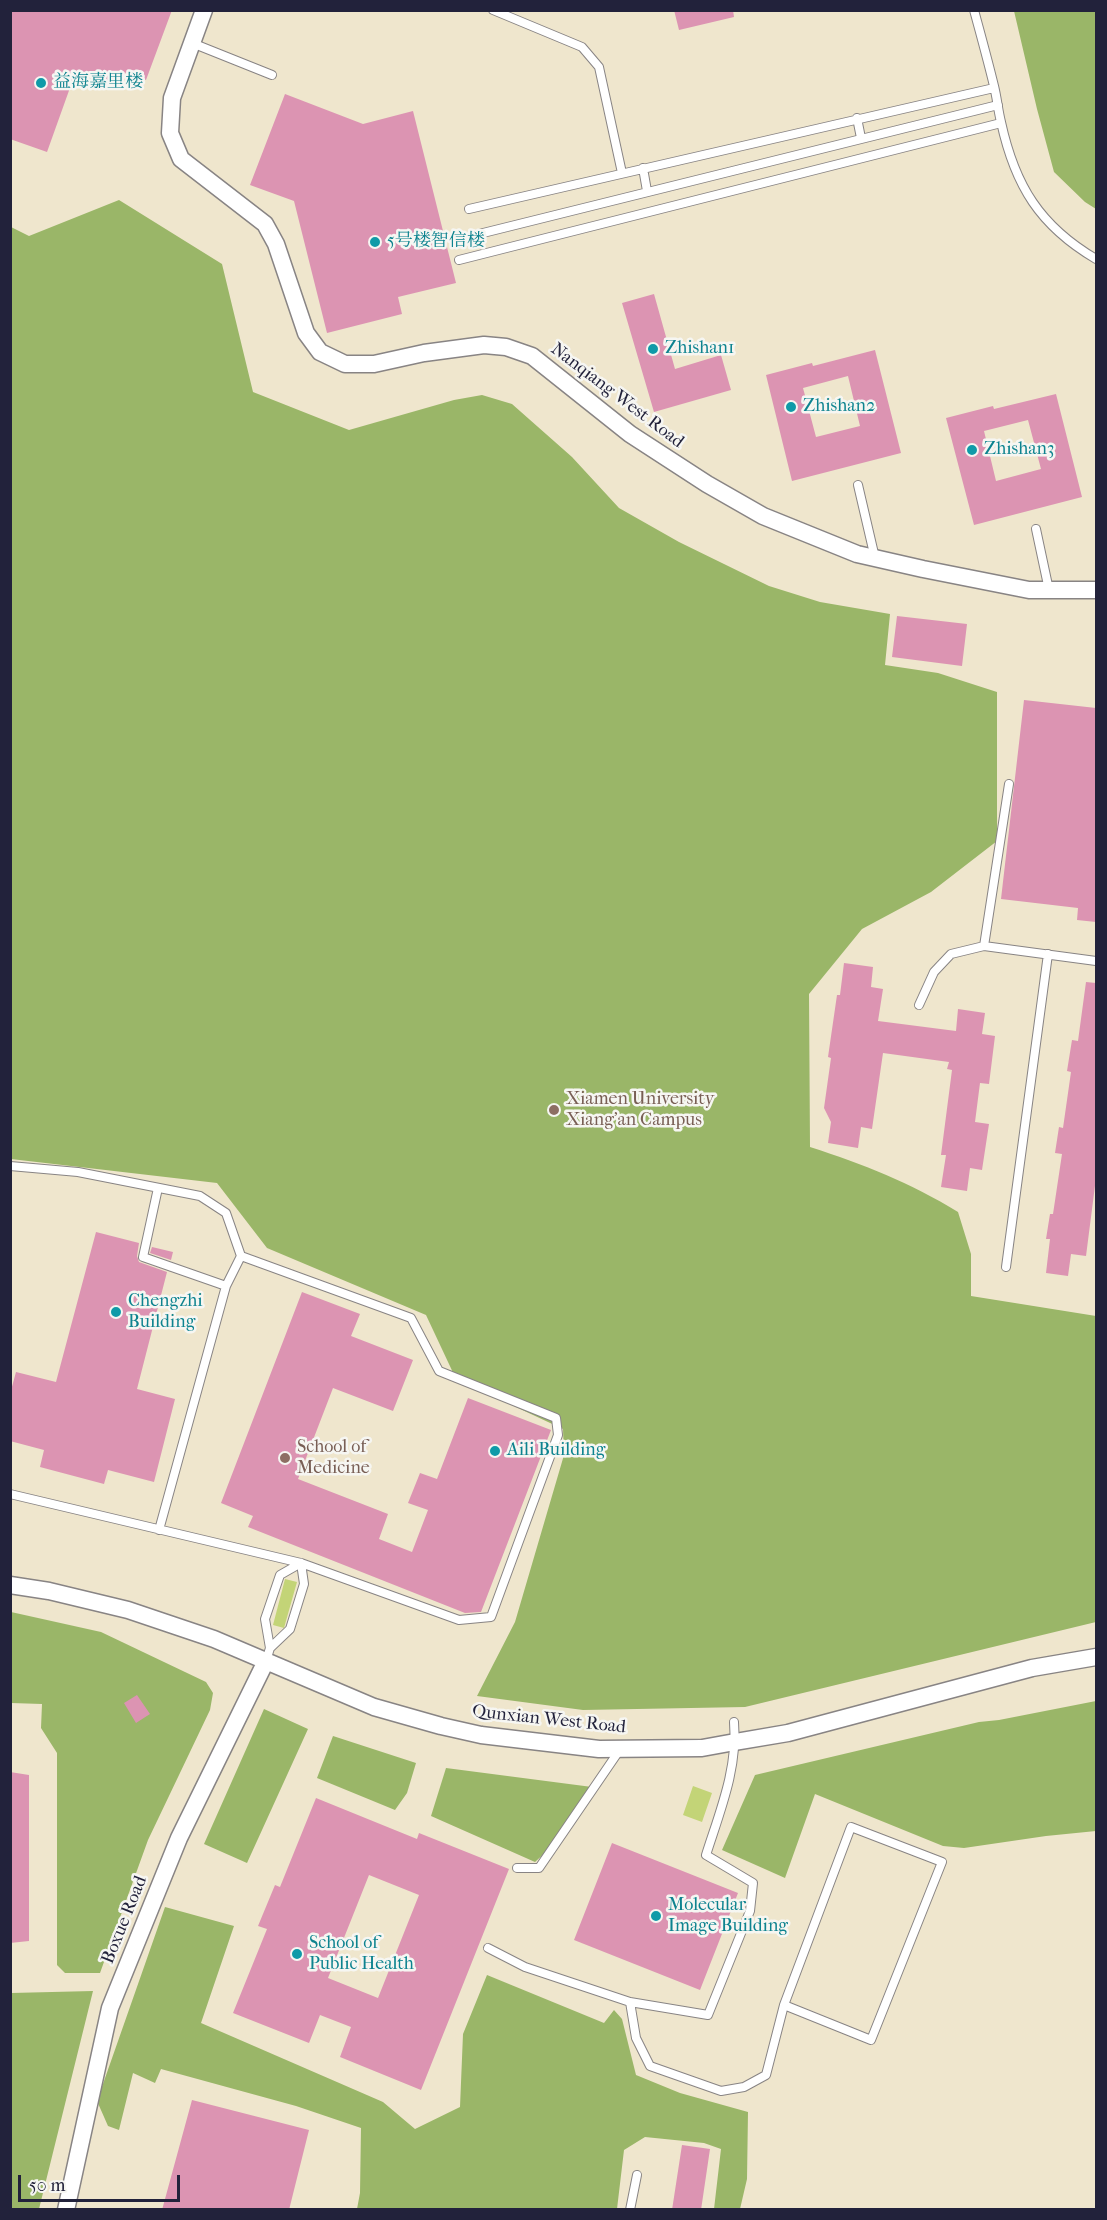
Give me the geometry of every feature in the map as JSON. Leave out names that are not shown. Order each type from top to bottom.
[{"type":"street","name":"Nanqiang West Road","points":[[204,10],[172,98],[170,134],[182,159],[266,224],[276,244],[306,333],[320,352],[345,364],[374,364],[424,353],[484,345],[506,347],[532,356],[630,434],[706,484],[763,516],[857,554],[1029,590],[1096,590]]},
{"type":"street","name":"Qunxian West Road","points":[[10,1585],[49,1591],[128,1610],[214,1639],[268,1654],[374,1707],[441,1726],[481,1735],[599,1749],[702,1748],[788,1733],[1032,1668],[1096,1658]]},
{"type":"street","name":"Boxue Road","points":[[66,2210],[110,2008],[180,1838],[268,1654]]},
{"type":"lane","points":[[493,10],[582,46],[599,67],[622,173]]},
{"type":"lane","points":[[974,10],[1001,123],[1012,160],[1027,196],[1046,222],[1077,248],[1096,259]]},
{"type":"lane","points":[[192,43],[272,75]]},
{"type":"lane","points":[[469,209],[994,88]]},
{"type":"lane","points":[[475,235],[998,105]]},
{"type":"lane","points":[[856,118],[861,138]]},
{"type":"lane","points":[[459,260],[1001,123]]},
{"type":"lane","points":[[643,168],[647,191]]},
{"type":"lane","points":[[858,485],[875,558]]},
{"type":"lane","points":[[1036,530],[1049,590]]},
{"type":"lane","points":[[984,946],[1009,784]]},
{"type":"lane","points":[[919,1005],[934,972],[951,954],[984,946],[1096,960]]},
{"type":"lane","points":[[1006,1267],[1048,954]]},
{"type":"lane","points":[[10,1166],[78,1172],[200,1196],[226,1214],[241,1256],[226,1286],[159,1530]]},
{"type":"lane","points":[[158,1188],[143,1257],[226,1286]]},
{"type":"lane","points":[[10,1494],[301,1563],[459,1620],[491,1617],[558,1435],[556,1418],[439,1371],[411,1318],[241,1256]]},
{"type":"lane","points":[[268,1654],[265,1619],[280,1575],[301,1563]]},
{"type":"lane","points":[[268,1654],[290,1629],[304,1584],[301,1563]]},
{"type":"lane","points":[[488,1948],[525,1967],[630,2002],[708,2014],[750,1911],[753,1883],[706,1855],[729,1785],[735,1742],[734,1722]]},
{"type":"lane","points":[[517,1868],[539,1868],[621,1749]]},
{"type":"lane","points":[[630,2002],[636,2038],[650,2066],[721,2091],[744,2086],[766,2075],[784,2005],[851,1827],[942,1862],[871,2040],[784,2005]]},
{"type":"lane","points":[[630,2210],[637,2175]]},
{"type":"green space","points":[[1014,11],[1096,11],[1096,209],[1085,202],[1054,172]]},
{"type":"green space","points":[[119,200],[222,264],[253,392],[349,430],[454,400],[482,395],[512,404],[572,457],[619,508],[679,542],[769,586],[820,602],[890,614],[885,665],[938,673],[997,692],[997,841],[931,892],[862,929],[809,994],[810,1147],[886,1175],[958,1212],[971,1254],[971,1296],[1096,1316],[1096,1622],[745,1707],[583,1710],[477,1696],[515,1622],[564,1455],[563,1429],[456,1379],[426,1315],[267,1248],[217,1183],[11,1159],[11,227],[29,236]]},
{"type":"green space","points":[[285,1579],[297,1582],[284,1628],[273,1625]]},
{"type":"green space","points":[[11,1612],[101,1632],[206,1682],[213,1693],[210,1710],[148,1840],[100,1973],[65,1973],[57,1965],[57,1753],[41,1728],[42,1704],[11,1703]]},
{"type":"green space","points":[[1096,1701],[1096,1831],[964,1848],[943,1846],[815,1794],[785,1878],[722,1850],[755,1775],[979,1722]]},
{"type":"green space","points":[[264,1709],[308,1729],[247,1863],[204,1844]]},
{"type":"green space","points":[[333,1736],[416,1763],[407,1793],[395,1810],[317,1778]]},
{"type":"green space","points":[[446,1768],[592,1787],[559,1840],[535,1862],[431,1816]]},
{"type":"green space","points":[[693,1786],[712,1793],[702,1822],[683,1815]]},
{"type":"green space","points":[[165,1907],[234,1926],[201,2023],[383,2102],[415,2129],[460,2107],[463,2034],[487,1975],[604,2023],[614,2010],[622,2019],[636,2075],[680,2093],[748,2112],[747,2179],[740,2209],[714,2209],[721,2149],[704,2143],[645,2137],[624,2150],[617,2209],[357,2209],[360,2193],[361,2128],[296,2106],[161,2069],[155,2083],[133,2073],[119,2130],[108,2126],[97,2101]]},
{"type":"green space","points":[[93,1991],[39,2209],[11,2209],[11,1993]]},
{"type":"building","name":"益海嘉里楼","points":[[10,10],[172,10],[146,80],[126,72],[120,87],[76,71],[47,152],[10,139]]},
{"type":"building","points":[[674,10],[733,10],[734,17],[679,30]]},
{"type":"building","name":"5号楼智信楼","points":[[285,94],[363,124],[413,111],[456,283],[398,297],[402,314],[327,333],[294,201],[250,185]]},
{"type":"building","name":"Zhishan1","points":[[654,294],[675,369],[721,355],[731,390],[654,412],[622,303]]},
{"type":"building","name":"Zhishan2","points":[[875,350],[901,453],[792,481],[766,375],[812,363],[813,366]],"holes":[[[848,376],[860,426],[816,437],[803,388]]]},
{"type":"building","name":"Zhishan3","points":[[1056,394],[1082,497],[974,525],[946,418],[993,406],[994,409]],"holes":[[[1028,420],[1041,469],[996,481],[984,431]]]},
{"type":"building","points":[[897,616],[967,624],[962,666],[892,657]]},
{"type":"building","points":[[1024,700],[1096,708],[1096,922],[1077,920],[1078,908],[1001,899]]},
{"type":"building","points":[[844,963],[873,967],[871,987],[883,989],[878,1021],[956,1031],[958,1009],[985,1013],[982,1034],[995,1036],[989,1084],[980,1083],[975,1122],[989,1124],[982,1170],[970,1168],[967,1191],[941,1187],[946,1155],[941,1155],[952,1070],[947,1069],[949,1062],[883,1053],[872,1129],[861,1127],[858,1148],[828,1143],[831,1122],[824,1108],[831,1058],[828,1057]]},
{"type":"building","points":[[1086,982],[1096,983],[1096,1178],[1086,1256],[1071,1254],[1068,1276],[1046,1273],[1050,1239],[1046,1239],[1050,1214],[1053,1214],[1062,1154],[1055,1153],[1059,1127],[1063,1128],[1071,1072],[1067,1071],[1072,1040],[1078,1041]]},
{"type":"building","name":"Chengzhi Building","points":[[96,1232],[139,1243],[137,1256],[139,1262],[167,1272],[137,1389],[175,1399],[154,1482],[108,1470],[104,1484],[40,1467],[44,1450],[10,1441],[10,1394],[16,1372],[56,1382]]},
{"type":"building","points":[[152,1247],[173,1252],[171,1260],[150,1253]]},
{"type":"building","name":"Aili Building","points":[[302,1292],[360,1314],[351,1336],[413,1360],[393,1411],[333,1388],[298,1479],[388,1514],[379,1539],[412,1552],[428,1510],[408,1503],[420,1473],[437,1479],[468,1398],[551,1430],[481,1612],[465,1613],[248,1527],[253,1516],[221,1503]]},
{"type":"building","points":[[137,1695],[150,1714],[136,1723],[124,1703]]},
{"type":"building","points":[[10,1772],[29,1775],[29,1941],[10,1943]]},
{"type":"building","name":"School of Public Health","points":[[316,1798],[417,1839],[419,1833],[509,1869],[421,2090],[340,2057],[351,2027],[320,2015],[309,2043],[233,2013],[267,1929],[258,1926],[275,1885],[280,1887]],"holes":[[[369,1875],[419,1895],[378,1998],[328,1978]]]},
{"type":"building","name":"Molecular Image Building","points":[[612,1843],[738,1893],[700,1990],[574,1940]]},
{"type":"building","points":[[192,2100],[309,2130],[289,2210],[162,2210]]},
{"type":"building","points":[[682,2145],[710,2149],[701,2210],[672,2210]]},
{"type":"place","name":"益海嘉里楼","points":[[41,83]]},
{"type":"place","name":"5号楼智信楼","points":[[375,242]]},
{"type":"place","name":"Zhishan1","points":[[653,349]]},
{"type":"place","name":"Zhishan2","points":[[791,407]]},
{"type":"place","name":"Zhishan3","points":[[972,450]]},
{"type":"place","name":"Xiamen University Xiang'an Campus","points":[[554,1110]]},
{"type":"place","name":"Chengzhi Building","points":[[116,1312]]},
{"type":"place","name":"Aili Building","points":[[495,1451]]},
{"type":"place","name":"School of Medicine","points":[[285,1458]]},
{"type":"place","name":"Molecular Image Building","points":[[656,1916]]},
{"type":"place","name":"School of Public Health","points":[[297,1954]]}]
